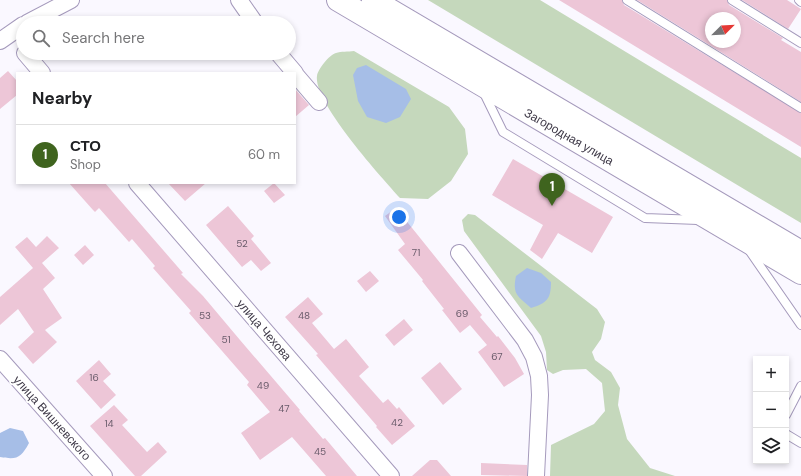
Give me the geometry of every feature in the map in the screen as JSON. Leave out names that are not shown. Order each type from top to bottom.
[{"type":"highway","name":"Загородная улица","points":[[338,0],[478,79],[740,238],[801,273]]},
{"type":"highway","name":"Загородная улица","points":[[373,0],[801,252]]},
{"type":"street","points":[[40,16],[71,0]]},
{"type":"street","points":[[239,0],[250,16]]},
{"type":"street","points":[[16,29],[4,37],[16,46]]},
{"type":"street","points":[[31,60],[41,72]]},
{"type":"street","points":[[284,60],[294,72]]},
{"type":"street","points":[[296,74],[319,102]]},
{"type":"street","name":"улица Чехова","points":[[138,184],[391,476]]},
{"type":"street","points":[[459,253],[525,340],[534,357],[539,376],[540,395],[536,476]]},
{"type":"street","name":"улица Вишневского","points":[[0,359],[104,476]]},
{"type":"lane","points":[[627,0],[801,108]]},
{"type":"lane","points":[[732,0],[801,43]]},
{"type":"lane","points":[[478,79],[503,132],[645,218],[711,220]]},
{"type":"lane","points":[[740,238],[801,325]]},
{"type":"lane","points":[[789,409],[801,386]]},
{"type":"lane","points":[[789,436],[801,443]]},
{"type":"green space","points":[[428,0],[540,0],[801,158],[801,223]]},
{"type":"green space","points":[[354,51],[449,107],[465,129],[468,154],[451,181],[428,199],[400,198],[350,139],[326,103],[319,88],[317,76],[319,70],[327,59],[333,54]]},
{"type":"green space","points":[[468,214],[475,215],[597,309],[605,322],[601,339],[592,352],[595,360],[611,372],[620,388],[618,405],[627,439],[650,468],[675,476],[550,476],[551,445],[594,424],[605,411],[602,383],[586,369],[563,370],[553,374],[547,370],[546,352],[541,336],[464,231],[462,220]]},
{"type":"water","points":[[366,65],[406,89],[411,99],[400,117],[386,123],[367,117],[358,101],[353,75],[357,68]]},
{"type":"water","points":[[527,268],[541,273],[551,282],[550,293],[547,300],[531,308],[519,298],[515,287],[516,276]]},
{"type":"water","points":[[10,428],[23,431],[29,443],[18,457],[0,457],[0,433]]},
{"type":"building","points":[[559,0],[622,0],[624,5],[801,113],[801,147]]},
{"type":"building","points":[[637,0],[727,0],[729,5],[740,12],[705,12],[705,42]]},
{"type":"building","points":[[742,0],[787,0],[801,9],[788,29]]},
{"type":"building","points":[[741,12],[783,38],[781,40],[801,52],[801,102],[714,48],[741,48]]},
{"type":"building","points":[[8,71],[16,80],[16,96],[0,109],[0,78]]},
{"type":"building","points":[[296,90],[309,105],[296,116]]},
{"type":"building","points":[[513,159],[613,217],[592,253],[558,233],[542,259],[530,250],[543,225],[492,195]]},
{"type":"building","points":[[70,184],[106,184],[183,273],[181,274],[203,296],[300,410],[299,411],[323,439],[325,438],[357,476],[326,476],[292,437],[260,460],[241,433],[270,412],[247,385],[249,382],[189,313],[191,311],[153,268],[155,266],[132,239],[129,242],[99,208],[95,212]]},
{"type":"building","points":[[169,184],[205,184],[185,201]]},
{"type":"building","points":[[275,184],[285,195],[274,203],[264,191]]},
{"type":"building","points":[[228,206],[254,236],[251,239],[271,263],[261,271],[251,260],[242,267],[206,225]]},
{"type":"building","points":[[396,208],[482,315],[480,317],[497,337],[498,336],[515,358],[524,374],[504,387],[478,352],[487,345],[470,325],[460,333],[442,310],[444,309],[422,281],[423,280],[398,250],[405,244],[385,216]]},
{"type":"building","points":[[47,236],[59,248],[42,263],[55,278],[43,289],[62,318],[45,330],[57,342],[33,364],[18,347],[34,332],[18,309],[0,325],[0,297],[33,268],[15,247],[27,237],[36,247]]},
{"type":"building","points":[[85,245],[94,255],[83,265],[74,255]]},
{"type":"building","points":[[370,271],[379,281],[366,292],[357,281]]},
{"type":"building","points":[[308,297],[323,314],[312,323],[334,349],[346,339],[369,367],[359,376],[383,403],[388,399],[397,409],[399,407],[415,426],[392,445],[316,355],[318,354],[285,317]]},
{"type":"building","points":[[404,319],[413,330],[394,346],[385,335]]},
{"type":"building","points":[[99,360],[111,374],[103,381],[116,395],[101,409],[76,381]]},
{"type":"building","points":[[440,362],[462,389],[443,405],[421,378]]},
{"type":"building","points":[[114,405],[128,420],[122,425],[147,452],[158,442],[167,452],[141,476],[135,476],[90,426]]},
{"type":"building","points":[[430,460],[437,460],[451,476],[412,476]]},
{"type":"building","points":[[481,463],[527,465],[527,476],[481,475]]},
{"type":"place","name":"СТО","points":[[552,206]]}]
